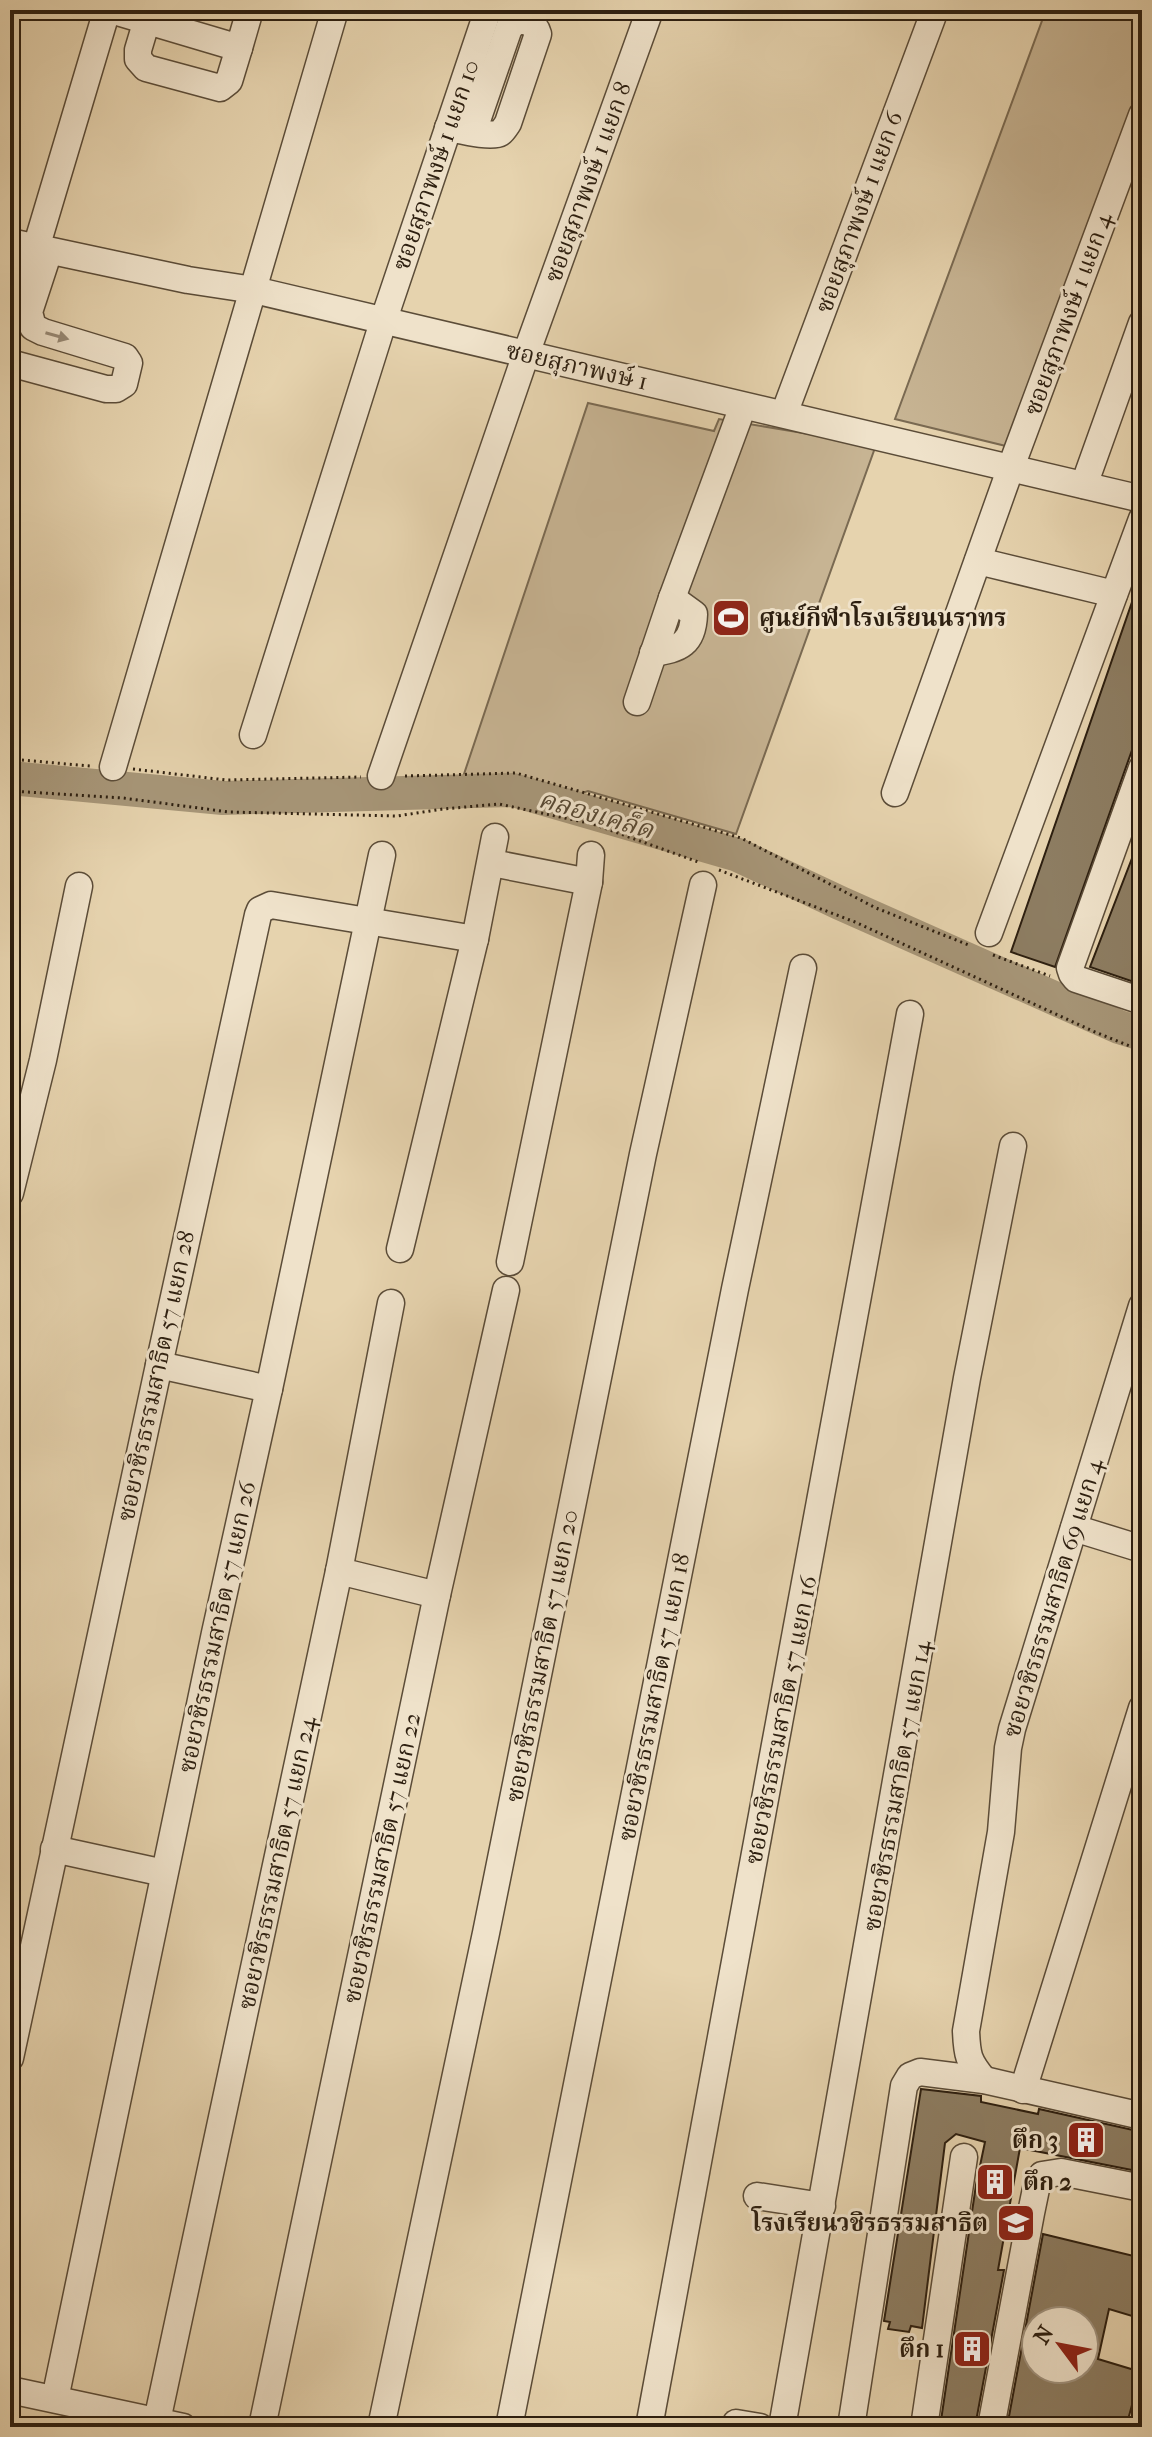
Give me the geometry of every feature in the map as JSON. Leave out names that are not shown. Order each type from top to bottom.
[{"type":"street","points":[[10,304],[109,10],[193,21],[239,48]]},
{"type":"street","points":[[149,15],[138,50],[138,59],[146,68],[220,88],[229,81],[250,10]]},
{"type":"street","points":[[113,767],[335,10]]},
{"type":"street","name":"ซอยสุภาพงษ์ 1 แยก 10","points":[[253,735],[384,319],[460,130],[488,10]]},
{"type":"street","name":"ซอยสุภาพงษ์ 1 แยก 8","points":[[381,776],[526,354],[650,10]]},
{"type":"street","name":"ซอยสุภาพงษ์ 1 แยก 6","points":[[784,414],[935,10]]},
{"type":"street","name":"ซอยสุภาพงษ์ 1 แยก 4","points":[[895,793],[1011,467],[1142,115]]},
{"type":"street","points":[[10,363],[116,389],[124,384],[129,363],[125,357],[33,327],[29,312],[30,247]]},
{"type":"street","name":"ซอยสุภาพงษ์ 1","points":[[30,247],[188,280],[254,290],[384,319],[1142,499]]},
{"type":"street","points":[[1084,485],[1142,323]]},
{"type":"street","points":[[637,702],[743,406]]},
{"type":"street","points":[[989,933],[1142,519]]},
{"type":"street","points":[[978,561],[1114,594]]},
{"type":"street","points":[[1142,768],[1070,968],[1076,979],[1142,1001]]},
{"type":"street","points":[[400,1249],[494,850],[589,882]]},
{"type":"street","name":"ซอยวชิรธรรมสาธิต 57 แยก 26","points":[[55,2399],[382,855]]},
{"type":"street","points":[[510,1262],[589,882],[591,855]]},
{"type":"street","name":"ซอยวชิรธรรมสาธิต 57 แยก 20","points":[[381,2427],[486,1933],[643,1154],[703,885]]},
{"type":"street","points":[[10,1193],[43,1060],[79,886]]},
{"type":"street","name":"ซอยวชิรธรรมสาธิต 57 แยก 28","points":[[10,2058],[260,910],[271,905],[475,939]]},
{"type":"street","name":"ซอยวชิรธรรมสาธิต 57 แยก 18","points":[[509,2427],[732,1304],[803,968]]},
{"type":"street","name":"ซอยวชิรธรรมสาธิต 57 แยก 16","points":[[649,2427],[910,1014]]},
{"type":"street","name":"ซอยวชิรธรรมสาธิต 57 แยก 14","points":[[770,2426],[822,2206],[967,1378],[1013,1146]]},
{"type":"street","name":"ซอยวชิรธรรมสาธิต 57 แยก 22","points":[[262,2427],[437,1595],[506,1290]]},
{"type":"street","name":"ซอยวชิรธรรมสาธิต 57 แยก 24","points":[[157,2421],[339,1571],[391,1303]]},
{"type":"street","name":"ซอยวชิรธรรมสาธิต 69 แยก 4","points":[[984,2080],[971,2064],[966,2031],[1001,1832],[1008,1748],[1142,1308]]},
{"type":"street","points":[[159,1365],[269,1389]]},
{"type":"street","points":[[1074,1528],[1142,1549]]},
{"type":"street","points":[[339,1571],[437,1595]]},
{"type":"street","points":[[1023,2090],[1142,1708]]},
{"type":"street","points":[[54,1849],[164,1873]]},
{"type":"street","points":[[851,2427],[904,2086],[910,2076],[920,2072],[984,2080],[1142,2116]]},
{"type":"street","points":[[924,2427],[964,2157]]},
{"type":"street","points":[[991,2427],[1031,2213],[1042,2175],[1061,2172],[1142,2188]]},
{"type":"street","points":[[757,2196],[822,2206]]},
{"type":"street","points":[[10,2390],[183,2427]]},
{"type":"shaded area","points":[[1046,10],[1142,10],[1142,93],[1010,447],[895,419]]},
{"type":"shaded area","points":[[588,403],[714,431],[719,419],[876,445],[736,834],[588,791],[564,799],[512,784],[460,786]]},
{"type":"building","points":[[1140,579],[1142,722],[1055,967],[1011,952]]},
{"type":"building","points":[[1141,835],[1142,961],[1134,982],[1090,967]]},
{"type":"building","points":[[921,2089],[981,2096],[981,2102],[1038,2114],[1039,2109],[1142,2132],[1142,2172],[1020,2148],[998,2270],[1004,2270],[975,2427],[940,2427],[985,2142],[956,2134],[945,2143],[922,2328],[911,2326],[909,2332],[888,2329],[890,2322],[884,2321]]},
{"type":"building","points":[[1043,2234],[1142,2258],[1142,2319],[1109,2309],[1100,2350],[1100,2305],[1030,2305]]},
{"type":"building","points":[[1020,2357],[1020,2385],[1100,2385],[1100,2360],[1141,2372],[1126,2427],[1007,2427]]},
{"type":"waterway","name":"คลองเคล็ด","points":[[10,778],[223,798],[513,790],[738,855],[1119,1027],[1142,1034]]},
{"type":"place","name":"ศูนย์กีฬาโรงเรียนนราทร","points":[[731,618]]},
{"type":"place","name":"ตึก 3","points":[[1086,2140]]},
{"type":"place","name":"ตึก 2","points":[[995,2182]]},
{"type":"place","name":"โรงเรียนวชิรธรรมสาธิต","points":[[1016,2223]]},
{"type":"place","name":"ตึก 1","points":[[972,2349]]}]
